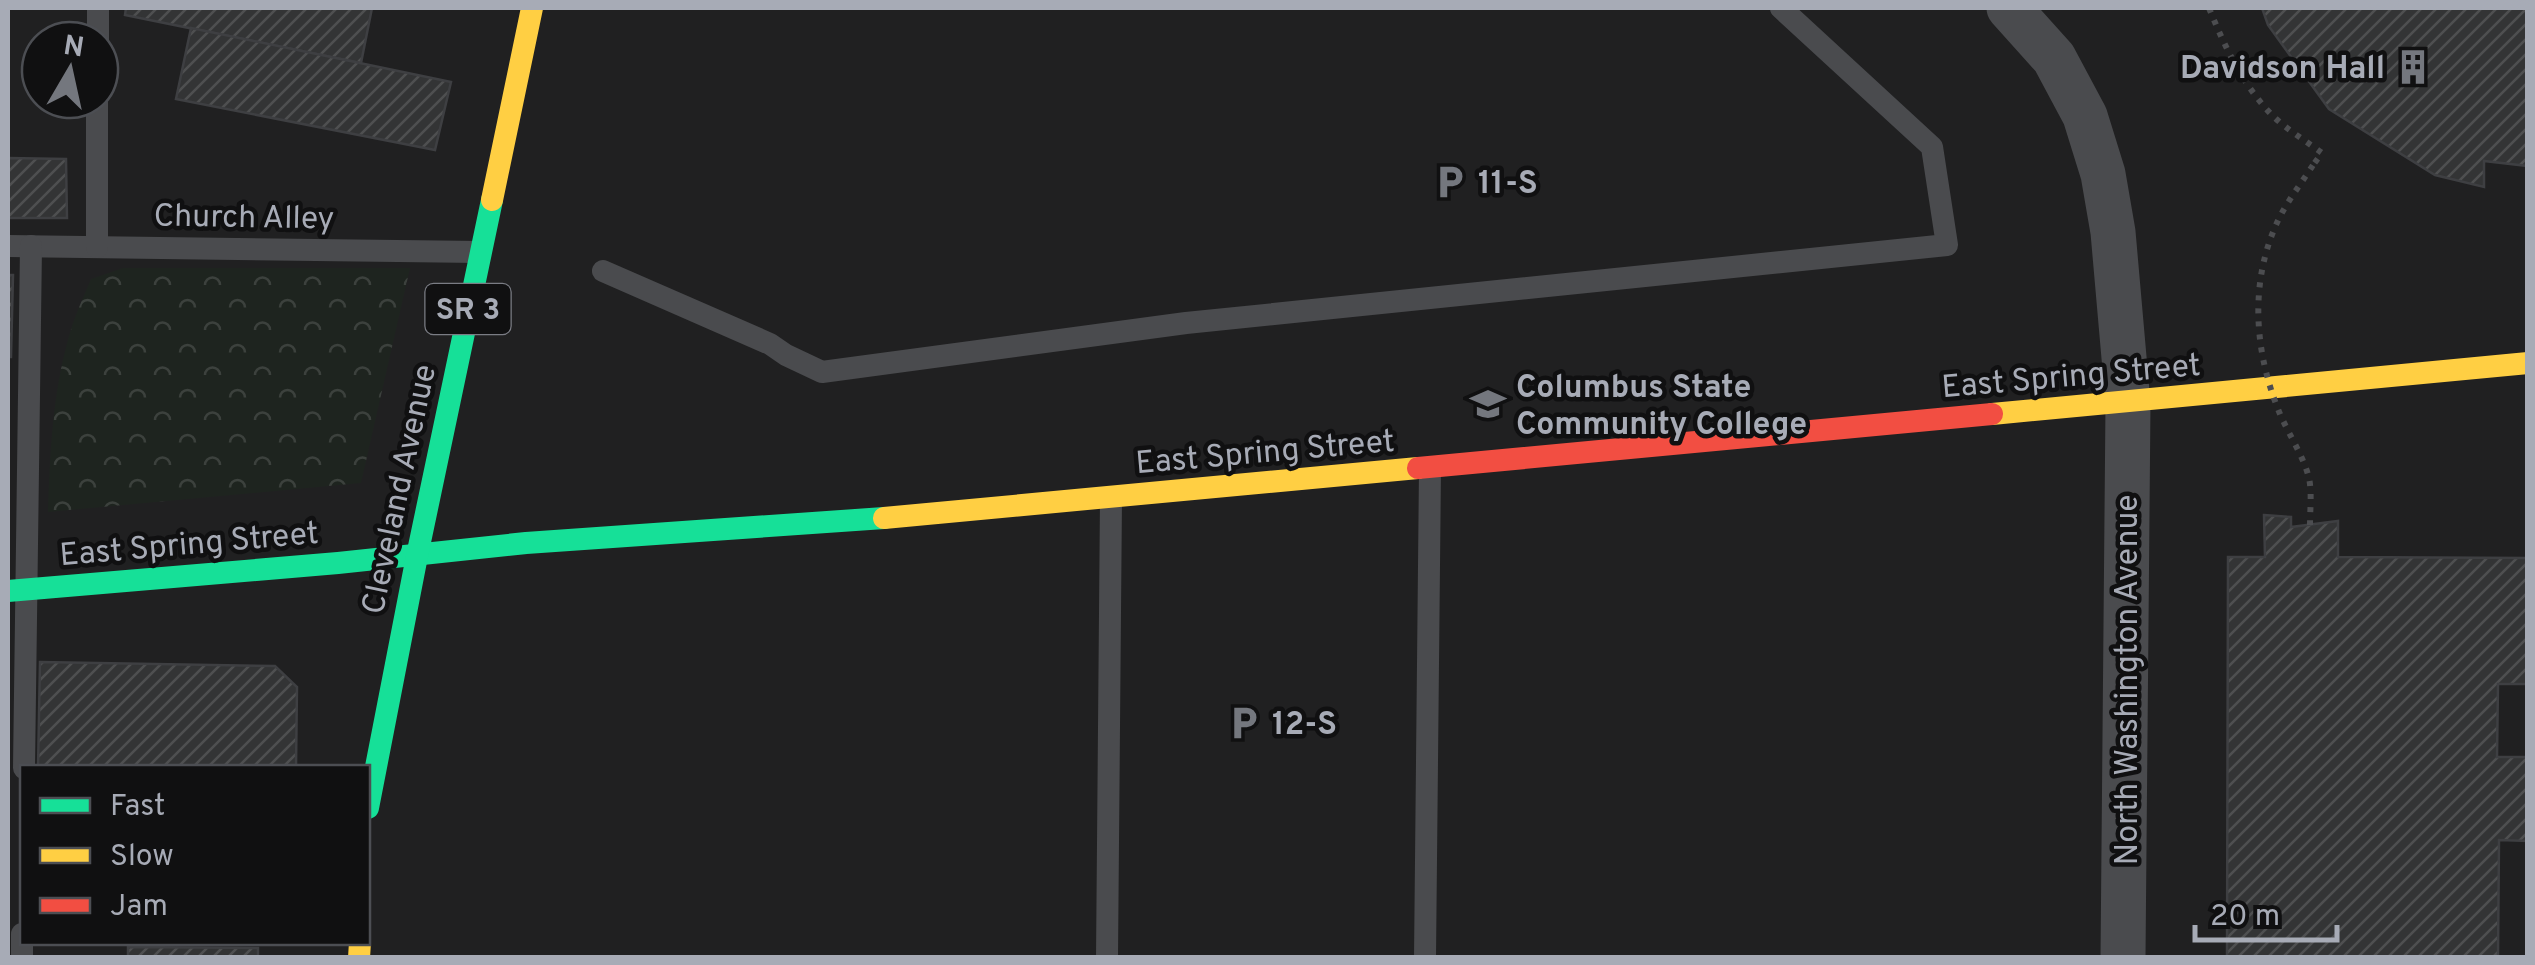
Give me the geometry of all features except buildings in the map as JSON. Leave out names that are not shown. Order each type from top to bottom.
[{"type":"main road","name":"Cleveland Avenue","points":[[370,798],[532,8]]},
{"type":"main road","name":"East Spring Street","points":[[18,590],[526,543],[935,514],[2528,363]]},
{"type":"street","name":"North Washington Avenue","points":[[2009,8],[2054,58],[2085,116],[2103,174],[2113,232],[2128,402],[2124,958]]},
{"type":"lane","points":[[603,271],[770,344],[822,372],[1186,323],[1947,245],[1932,148],[1780,8]]},
{"type":"lane","points":[[97,120],[97,247]]},
{"type":"lane","name":"Church Alley","points":[[19,246],[480,252]]},
{"type":"lane","points":[[19,246],[18,590],[24,765]]},
{"type":"lane","points":[[1425,958],[1430,468]]},
{"type":"lane","points":[[1107,958],[1111,498]]},
{"type":"path","points":[[2209,8],[2229,56],[2250,89],[2274,116],[2322,153],[2276,224],[2260,276],[2257,326],[2264,368],[2280,415],[2310,480],[2310,524]]},
{"type":"shaded area","name":"Columbus State Community College","points":[[8,8],[2527,8],[2527,957],[8,957]]},
{"type":"green space","points":[[123,268],[410,268],[361,483],[48,512],[57,393],[73,323],[91,279]]},
{"type":"traffic: fast","points":[[370,798],[492,200]]},
{"type":"traffic: fast","points":[[8,591],[526,543],[884,518]]},
{"type":"traffic: slow","points":[[492,200],[532,8]]},
{"type":"traffic: slow","points":[[1992,414],[2528,363]]},
{"type":"traffic: slow","points":[[884,518],[1418,468]]},
{"type":"traffic: slow","points":[[359,958],[360,945]]},
{"type":"traffic: jam","points":[[1418,468],[1992,414]]},
{"type":"place","name":"Davidson Hall","points":[[2413,67]]},
{"type":"place","name":"11-S","points":[[1450,182]]},
{"type":"place","name":"Columbus State Community College","points":[[1488,404]]},
{"type":"place","name":"12-S","points":[[1244,723]]}]
